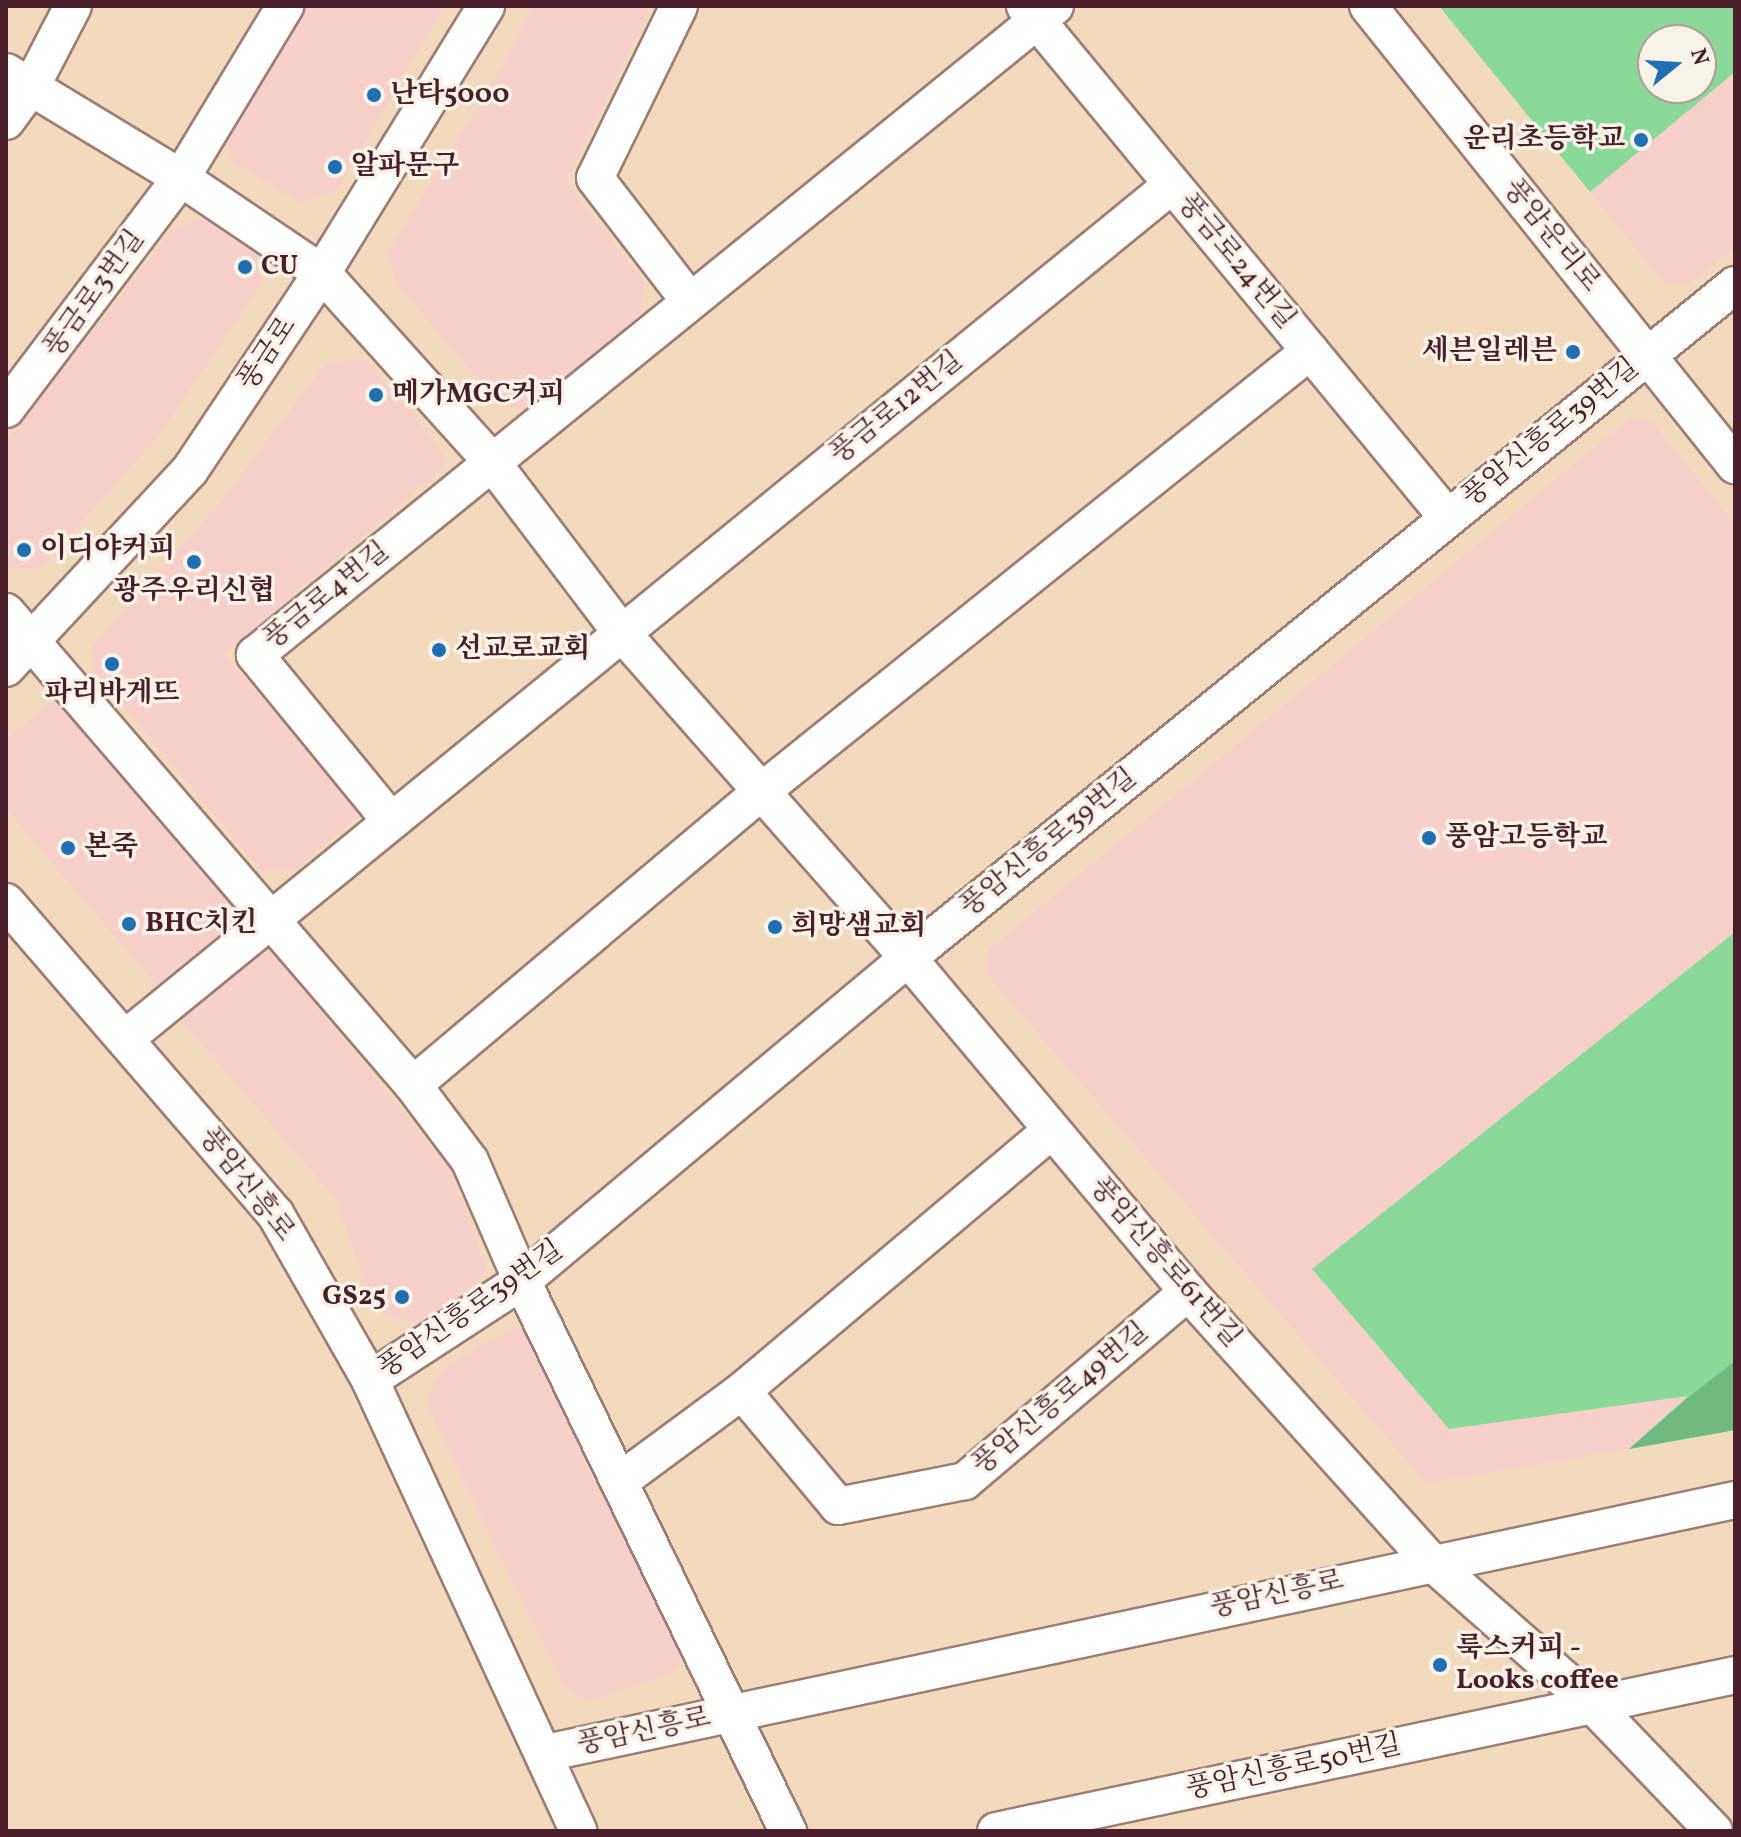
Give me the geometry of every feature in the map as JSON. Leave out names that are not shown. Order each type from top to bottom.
[{"type":"street","points":[[6,121],[18,80],[73,6]]},
{"type":"street","name":"풍금로3번길","points":[[6,409],[181,178],[285,6]]},
{"type":"street","name":"풍금로","points":[[19,656],[190,470],[322,273],[486,6]]},
{"type":"street","points":[[679,6],[595,178],[689,300]]},
{"type":"street","name":"풍암운리로","points":[[1368,6],[1735,465]]},
{"type":"street","points":[[491,461],[1039,11]]},
{"type":"street","name":"풍금로24번길","points":[[1039,11],[1172,185],[1448,518]]},
{"type":"street","points":[[18,80],[181,178],[322,273],[491,461],[621,632],[908,958]]},
{"type":"street","name":"풍금로12번길","points":[[621,632],[1172,185]]},
{"type":"street","name":"풍암신흥로39번길","points":[[370,1380],[522,1281],[908,958],[1735,285]]},
{"type":"street","points":[[413,1085],[762,791],[1310,351]]},
{"type":"street","name":"풍금로4번길","points":[[391,821],[255,655],[491,461]]},
{"type":"street","points":[[6,612],[19,656],[273,920],[413,1085],[470,1161],[522,1281],[735,1712],[788,1831]]},
{"type":"street","points":[[126,1038],[621,632]]},
{"type":"street","name":"풍암신흥로","points":[[6,902],[276,1215],[370,1380],[546,1753],[1430,1561],[1735,1500]]},
{"type":"street","name":"풍암신흥로61번길","points":[[908,958],[1188,1292],[1430,1561],[1592,1704],[1714,1831]]},
{"type":"street","points":[[620,1481],[742,1391],[1051,1131]]},
{"type":"street","name":"풍암신흥로49번길","points":[[742,1391],[838,1506],[965,1481],[1188,1292]]},
{"type":"street","name":"풍암신흥로50번길","points":[[996,1831],[1735,1675]]},
{"type":"street","points":[[546,1753],[578,1831]]},
{"type":"shaded area","points":[[305,6],[444,6],[338,189],[299,202],[233,162],[226,142]]},
{"type":"shaded area","points":[[532,6],[651,6],[566,183],[644,281],[642,319],[535,408],[501,406],[397,284],[388,252],[503,65]]},
{"type":"shaded area","name":"운리초등학교","points":[[1439,6],[1735,6],[1735,247],[1687,286],[1664,283]]},
{"type":"shaded area","points":[[206,218],[257,254],[261,285],[157,438],[40,568],[9,569],[6,441],[175,227]]},
{"type":"shaded area","points":[[365,358],[444,454],[444,467],[224,654],[361,814],[294,871],[262,871],[95,673],[92,647],[221,502],[325,364]]},
{"type":"shaded area","name":"풍암고등학교","points":[[1631,417],[1652,422],[1735,524],[1735,1361],[1629,1449],[1426,1483],[987,974],[989,950]]},
{"type":"shaded area","points":[[51,702],[64,703],[248,921],[161,990],[6,809],[6,740]]},
{"type":"shaded area","points":[[262,940],[452,1172],[487,1271],[432,1320],[417,1324],[376,1311],[335,1198],[175,1013]]},
{"type":"shaded area","points":[[515,1327],[527,1330],[683,1656],[678,1670],[589,1701],[564,1685],[429,1410],[428,1393],[447,1365]]},
{"type":"green space","points":[[1439,6],[1735,6],[1735,72],[1717,87],[1717,24],[1637,24],[1637,104],[1696,104],[1590,192]]},
{"type":"green space","points":[[1735,932],[1735,1430],[1629,1449],[1688,1396],[1449,1429],[1312,1269]]},
{"type":"green space","points":[[1735,1361],[1735,1430],[1629,1449],[1690,1396]]},
{"type":"place","name":"난타5000","points":[[374,95]]},
{"type":"place","name":"운리초등학교","points":[[1641,140]]},
{"type":"place","name":"알파문구","points":[[335,167]]},
{"type":"place","name":"CU","points":[[245,267]]},
{"type":"place","name":"세븐일레븐","points":[[1573,352]]},
{"type":"place","name":"메가MGC커피","points":[[376,395]]},
{"type":"place","name":"이디야커피","points":[[24,550]]},
{"type":"place","name":"광주우리신협","points":[[194,562]]},
{"type":"place","name":"선교로교회","points":[[439,650]]},
{"type":"place","name":"파리바게뜨","points":[[112,664]]},
{"type":"place","name":"풍암고등학교","points":[[1429,838]]},
{"type":"place","name":"본죽","points":[[68,848]]},
{"type":"place","name":"BHC치킨","points":[[129,924]]},
{"type":"place","name":"희망샘교회","points":[[775,927]]},
{"type":"place","name":"GS25","points":[[402,1297]]},
{"type":"place","name":"룩스커피 - Looks coffee","points":[[1440,1665]]}]
